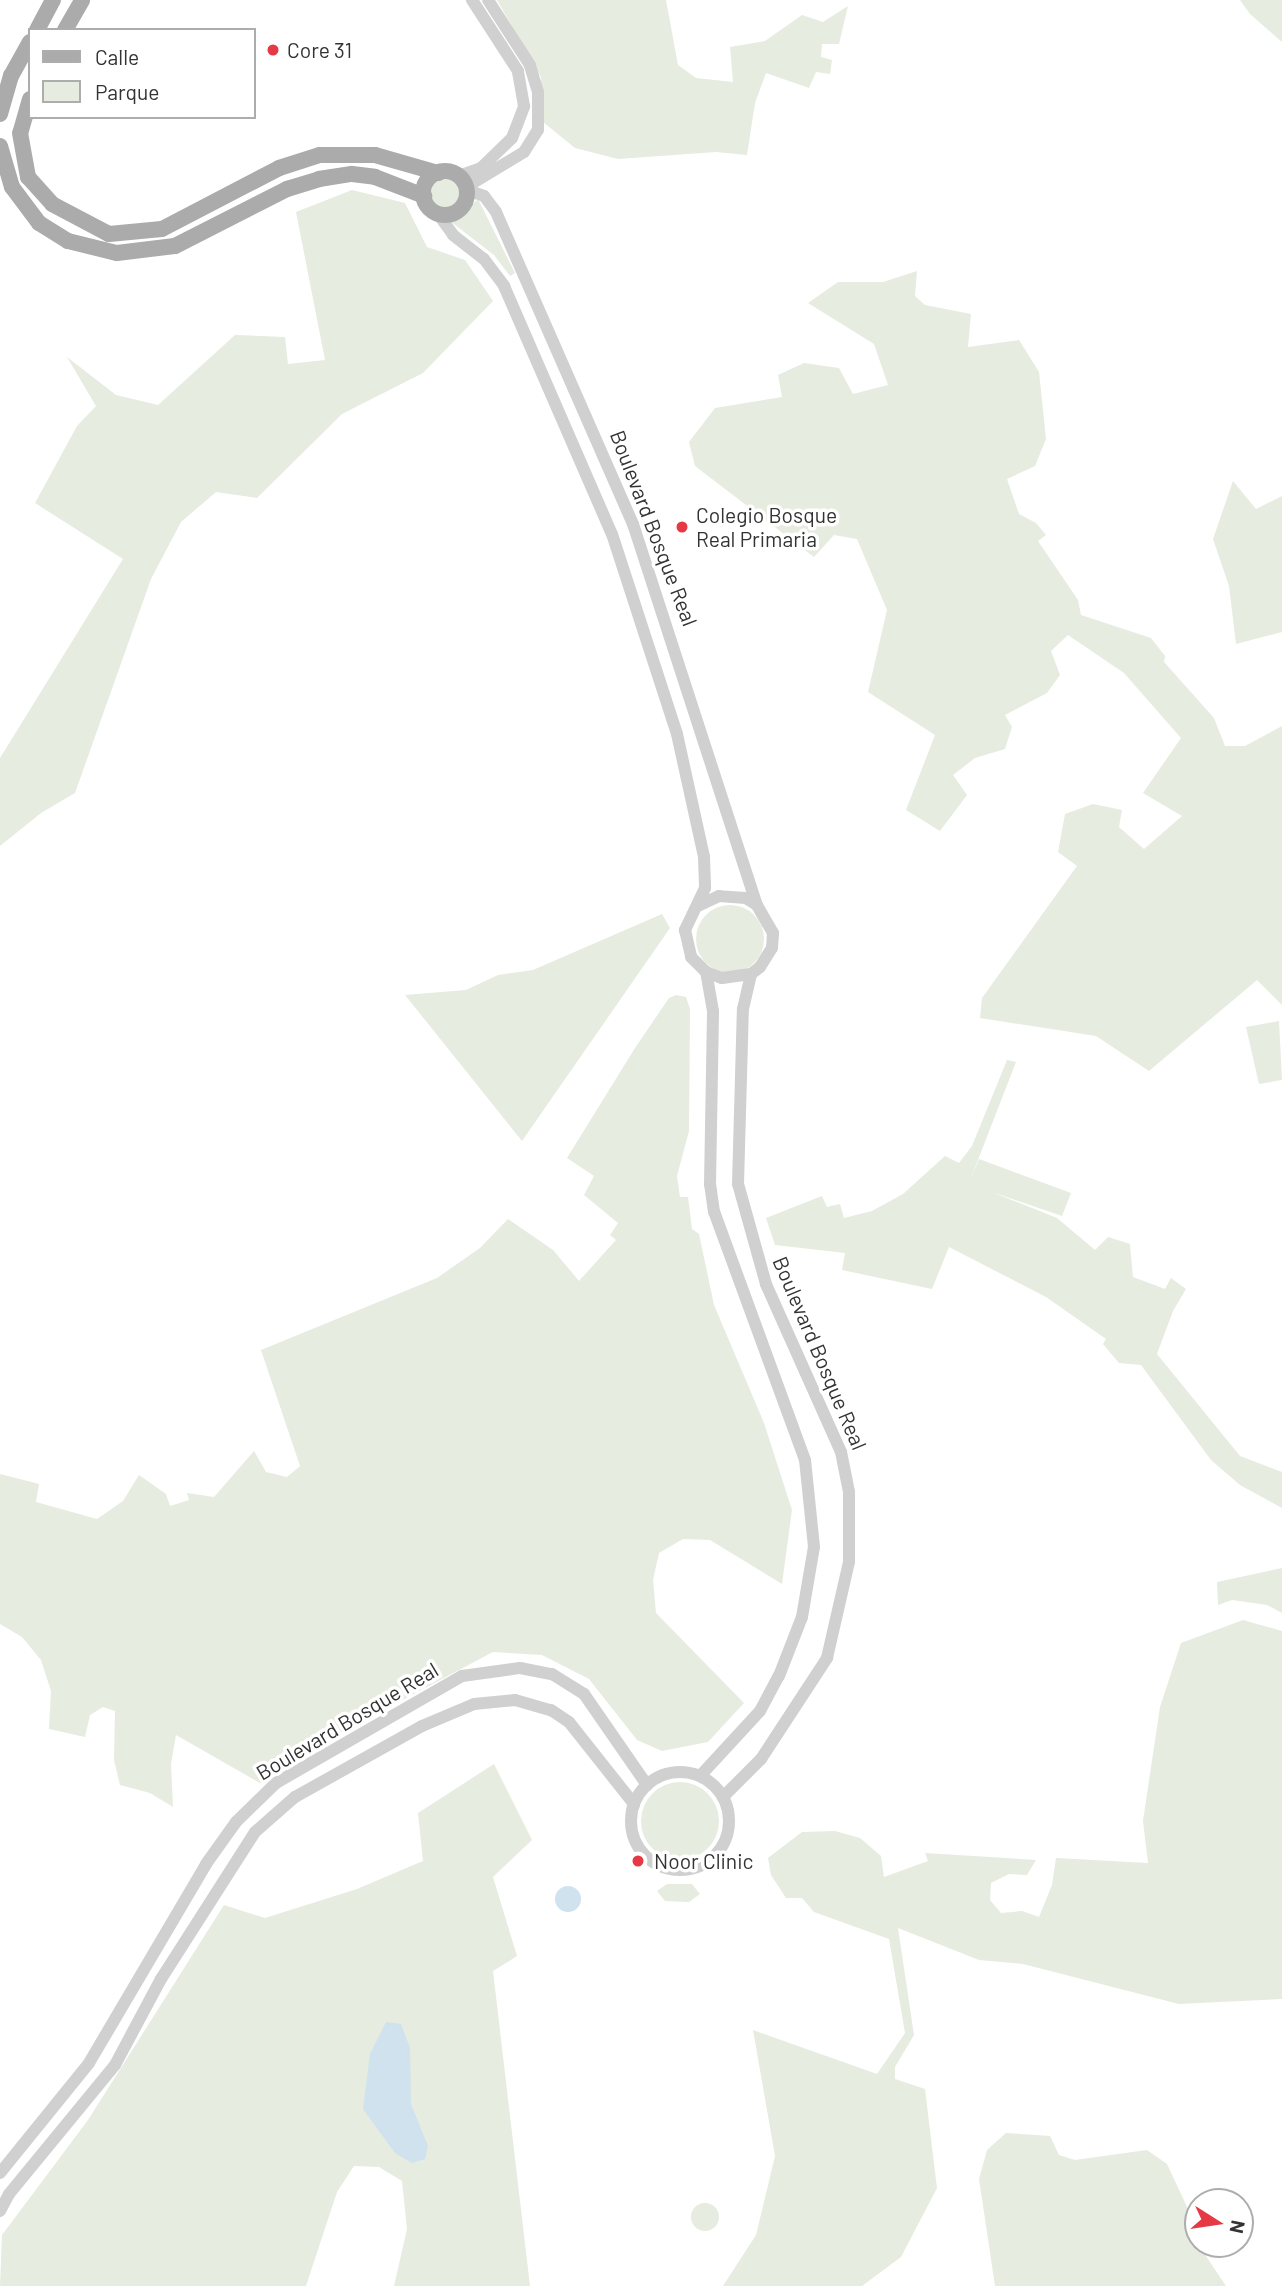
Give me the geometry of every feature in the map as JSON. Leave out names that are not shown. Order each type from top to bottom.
[{"type":"main road","points":[[38,28],[53,0]]},
{"type":"main road","points":[[66,28],[82,0]]},
{"type":"main road","points":[[0,114],[11,76],[28,46]]},
{"type":"main road","points":[[0,146],[12,187],[39,223],[68,241],[117,253],[176,246],[287,188],[352,174],[375,177],[424,196],[439,214],[451,215],[462,208],[464,185],[438,173],[375,155],[320,155],[279,168],[162,229],[109,234],[52,204],[28,177],[20,133],[28,106]]},
{"type":"main road","points":[[424,196],[425,185],[438,173]]},
{"type":"street","points":[[464,185],[512,138],[524,106],[518,71],[472,0]]},
{"type":"street","points":[[464,185],[523,152],[538,130],[538,92],[530,65],[488,0]]},
{"type":"street","name":"Boulevard Bosque Real","points":[[464,185],[484,197],[496,212],[612,472],[670,626],[757,905]]},
{"type":"street","name":"Boulevard Bosque Real","points":[[439,214],[453,235],[484,259],[505,286],[592,482],[677,734],[707,872],[698,906]]},
{"type":"street","points":[[592,482],[612,472]]},
{"type":"street","points":[[719,896],[746,898],[757,905],[768,918],[772,948],[751,974],[722,978],[706,972],[691,957],[686,944],[685,930],[698,906],[719,896]]},
{"type":"street","points":[[700,1776],[760,1710],[779,1676],[803,1617],[814,1547],[805,1460],[714,1212],[710,1185],[713,1011],[706,972]]},
{"type":"street","name":"Boulevard Bosque Real","points":[[723,1797],[761,1759],[827,1658],[849,1562],[849,1492],[841,1452],[766,1283],[738,1185],[743,1009],[751,974]]},
{"type":"street","name":"Boulevard Bosque Real","points":[[0,2173],[89,2063],[206,1864],[236,1822],[276,1783],[462,1676],[520,1668],[552,1674],[584,1694],[647,1784]]},
{"type":"street","name":"Boulevard Bosque Real","points":[[0,2211],[9,2194],[115,2065],[161,1979],[248,1842],[295,1797],[422,1726],[474,1704],[515,1700],[551,1710],[569,1722],[634,1804]]},
{"type":"street","points":[[674,1772],[700,1776],[723,1797],[728,1820],[724,1842],[715,1855],[692,1870],[658,1866],[644,1853],[633,1833],[634,1804],[647,1784],[674,1772]]},
{"type":"green space","points":[[497,0],[666,0],[678,65],[696,78],[733,82],[730,47],[765,41],[802,15],[823,22],[848,6],[839,44],[822,44],[821,57],[832,60],[830,74],[816,72],[809,88],[766,73],[755,103],[747,155],[716,152],[618,159],[575,148],[543,122],[541,77]]},
{"type":"green space","points":[[1240,0],[1282,0],[1282,42],[1250,14]]},
{"type":"green space","points":[[448,177],[460,182],[465,194],[460,206],[448,211],[436,206],[431,194],[436,182]]},
{"type":"green space","points":[[352,190],[405,203],[427,247],[465,260],[493,301],[423,373],[342,414],[257,498],[216,492],[181,522],[151,579],[75,793],[41,813],[0,846],[0,758],[123,559],[35,503],[77,426],[96,406],[67,357],[116,395],[158,405],[235,335],[285,337],[288,364],[325,360],[296,212]]},
{"type":"green space","points":[[478,199],[515,273],[510,276],[494,255],[446,218],[459,216]]},
{"type":"green space","points":[[917,271],[915,296],[925,305],[971,314],[968,347],[1019,340],[1039,372],[1046,439],[1035,466],[1007,479],[1019,514],[1036,523],[1046,535],[1038,541],[1078,600],[1081,615],[1151,638],[1165,656],[1164,662],[1214,718],[1225,746],[1245,746],[1282,726],[1282,1005],[1257,980],[1149,1071],[1096,1036],[980,1018],[982,998],[1077,866],[1058,852],[1065,814],[1093,804],[1122,810],[1119,827],[1144,849],[1182,816],[1143,793],[1181,738],[1124,673],[1068,635],[1051,651],[1060,675],[1047,693],[1005,715],[1012,727],[1005,749],[975,758],[953,775],[967,795],[940,831],[906,810],[935,735],[868,692],[887,610],[857,539],[834,535],[814,557],[695,466],[689,442],[715,408],[782,397],[778,375],[804,363],[839,368],[853,394],[888,385],[874,344],[808,303],[838,282],[883,282]]},
{"type":"green space","points":[[1233,481],[1256,509],[1282,496],[1282,632],[1236,644],[1229,586],[1213,539]]},
{"type":"green space","points":[[730,905],[743,908],[754,915],[761,926],[764,939],[761,952],[754,963],[743,970],[730,973],[717,970],[706,963],[699,952],[696,939],[699,926],[706,915],[717,908]]},
{"type":"green space","points":[[662,914],[670,928],[522,1141],[405,995],[466,990],[498,975],[533,970]]},
{"type":"green space","points":[[676,995],[686,997],[690,1009],[689,1131],[677,1176],[680,1197],[688,1197],[692,1229],[699,1234],[714,1305],[764,1423],[792,1510],[782,1584],[710,1540],[683,1539],[659,1553],[653,1580],[656,1613],[744,1703],[708,1742],[662,1751],[637,1740],[589,1679],[542,1655],[493,1652],[325,1741],[260,1783],[176,1735],[171,1764],[173,1807],[150,1793],[120,1785],[114,1760],[115,1711],[103,1707],[90,1715],[85,1737],[49,1729],[51,1691],[41,1660],[22,1637],[0,1624],[0,1474],[39,1484],[36,1502],[97,1519],[123,1501],[139,1475],[166,1494],[170,1506],[189,1500],[187,1493],[214,1497],[254,1451],[266,1472],[287,1477],[300,1466],[261,1350],[437,1278],[480,1248],[508,1219],[553,1250],[579,1281],[616,1240],[610,1235],[618,1223],[584,1195],[594,1176],[567,1158],[635,1048],[669,998]]},
{"type":"green space","points":[[1279,1021],[1282,1080],[1259,1084],[1246,1027]]},
{"type":"green space","points":[[1007,1060],[1016,1062],[969,1183],[979,1159],[1071,1193],[1062,1216],[992,1192],[1057,1218],[1095,1250],[1108,1237],[1130,1244],[1133,1277],[1165,1289],[1171,1278],[1186,1289],[1173,1311],[1157,1354],[1240,1456],[1282,1472],[1282,1508],[1240,1485],[1211,1460],[1141,1365],[1119,1363],[1103,1344],[1106,1339],[1046,1297],[949,1247],[932,1289],[842,1270],[845,1253],[775,1245],[766,1218],[822,1196],[827,1207],[840,1204],[844,1218],[872,1211],[903,1194],[945,1156],[959,1163],[972,1146]]},
{"type":"green space","points":[[1282,1568],[1282,1613],[1267,1605],[1232,1600],[1218,1605],[1217,1582]]},
{"type":"green space","points":[[1243,1620],[1282,1631],[1282,1999],[1179,2004],[1023,1964],[979,1960],[898,1928],[914,2035],[895,2067],[895,2079],[925,2089],[937,2188],[901,2257],[862,2286],[723,2286],[756,2235],[775,2156],[753,2030],[877,2074],[905,2033],[889,1939],[814,1912],[802,1898],[786,1898],[771,1875],[768,1858],[802,1832],[835,1831],[860,1838],[881,1856],[884,1877],[928,1861],[925,1853],[1036,1860],[1027,1875],[1009,1874],[991,1883],[990,1900],[1001,1913],[1022,1911],[1039,1917],[1052,1885],[1056,1858],[1148,1863],[1143,1821],[1160,1707],[1181,1643]]},
{"type":"green space","points":[[494,1764],[532,1840],[493,1877],[517,1956],[493,1971],[530,2286],[394,2286],[407,2229],[402,2181],[379,2167],[354,2166],[337,2192],[306,2286],[0,2286],[2,2235],[88,2120],[224,1905],[265,1918],[357,1889],[423,1861],[418,1813]]},
{"type":"green space","points":[[680,1782],[695,1785],[708,1793],[716,1806],[719,1821],[716,1836],[708,1849],[695,1857],[680,1860],[665,1857],[652,1849],[644,1836],[641,1821],[644,1806],[652,1793],[665,1785]]},
{"type":"green space","points":[[667,1884],[692,1884],[700,1894],[689,1902],[665,1901],[657,1891]]},
{"type":"green space","points":[[1006,2133],[1050,2136],[1059,2155],[1075,2160],[1147,2150],[1167,2164],[1184,2200],[1184,2258],[1207,2258],[1226,2286],[995,2286],[979,2179],[987,2150]]},
{"type":"green space","points":[[705,2203],[715,2207],[719,2217],[715,2227],[705,2231],[695,2227],[691,2217],[695,2207]]},
{"type":"water","points":[[568,1886],[577,1890],[581,1899],[577,1908],[568,1912],[559,1908],[555,1899],[559,1890]]},
{"type":"water","points":[[386,2022],[401,2024],[410,2048],[411,2104],[428,2146],[425,2159],[412,2163],[395,2153],[363,2109],[370,2054]]},
{"type":"place","name":"Core 31","points":[[273,50]]},
{"type":"place","name":"Colegio Bosque Real Primaria","points":[[682,527]]},
{"type":"place","name":"Noor Clinic","points":[[638,1861]]}]
